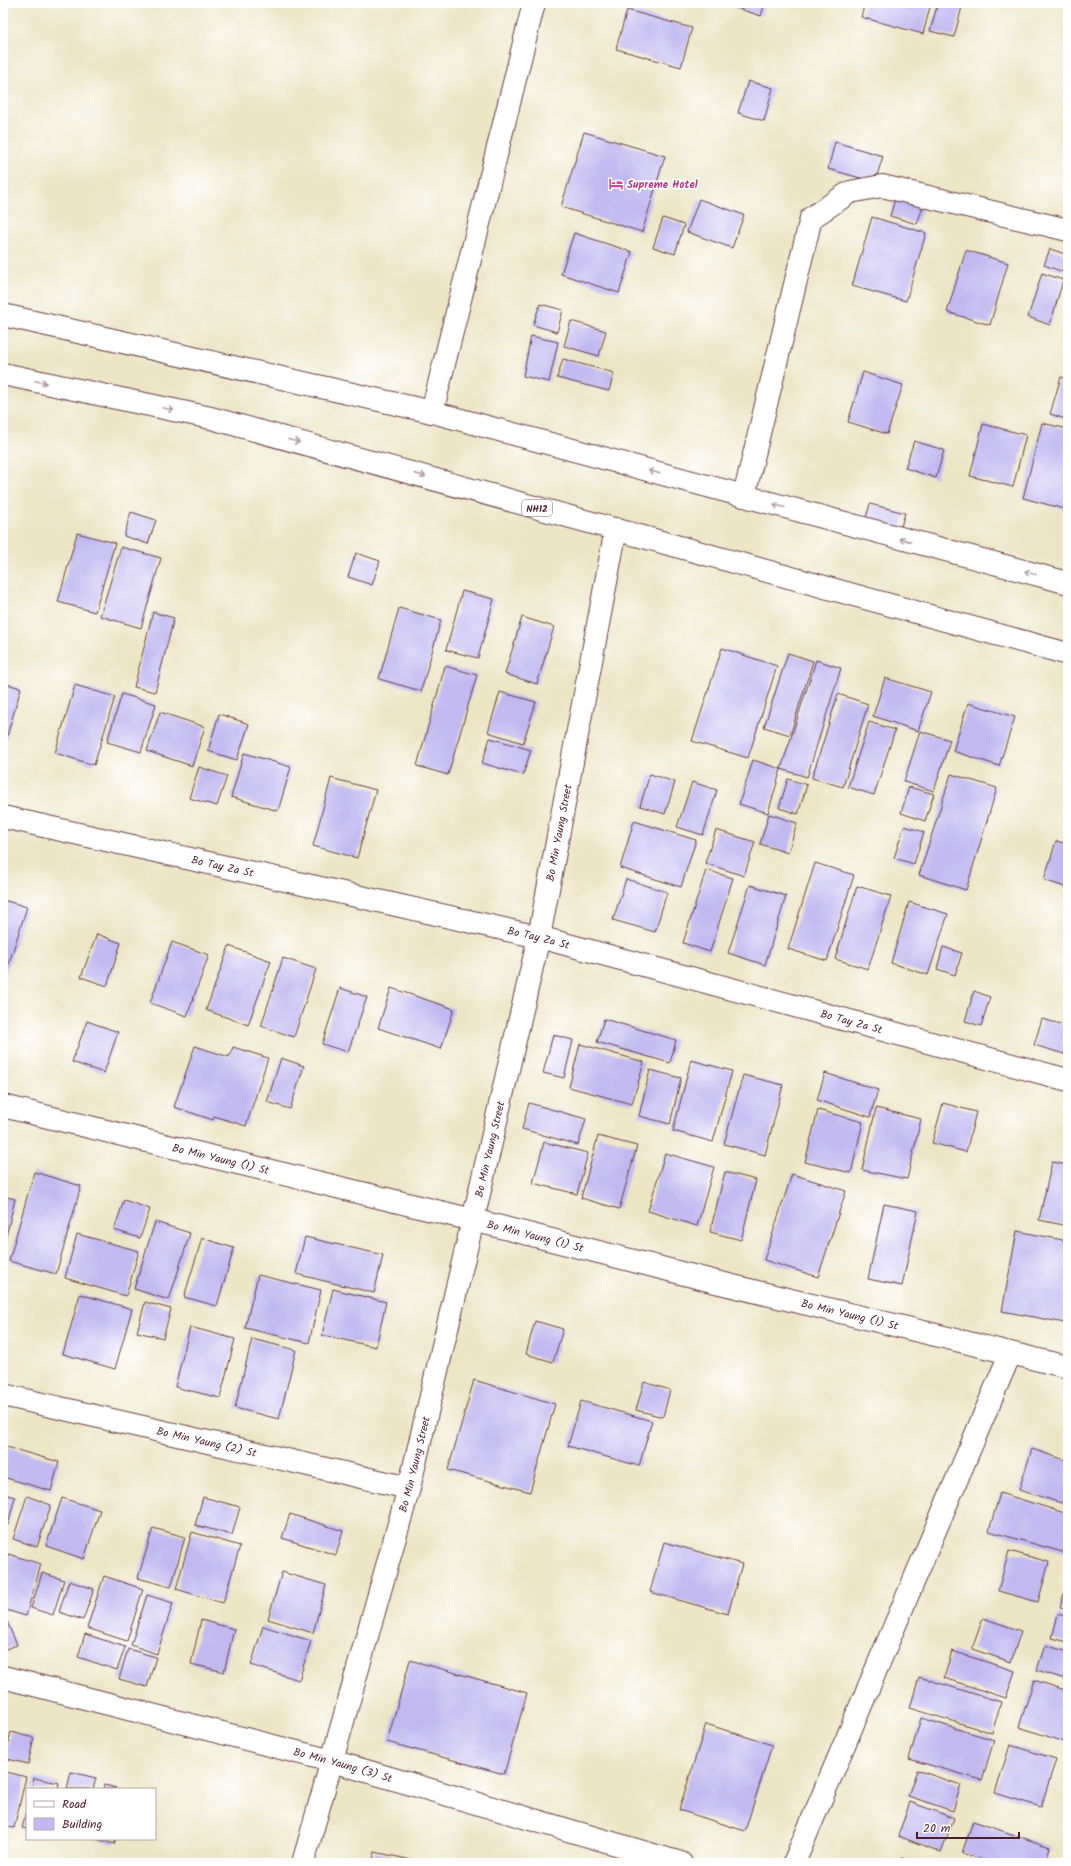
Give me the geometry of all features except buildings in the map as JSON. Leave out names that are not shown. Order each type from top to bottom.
[{"type":"main road","points":[[432,412],[534,3]]},
{"type":"main road","points":[[744,496],[811,218],[850,192],[882,186],[1068,230]]},
{"type":"main road","points":[[3,315],[432,412],[1068,584]]},
{"type":"main road","name":"NH12","points":[[3,374],[212,418],[1068,654]]},
{"type":"main road","name":"Bo Min Yaung Street","points":[[303,1863],[410,1488],[473,1220],[538,937],[616,529]]},
{"type":"main road","name":"Bo Tay Za St","points":[[3,817],[538,937],[1068,1080]]},
{"type":"main road","name":"Bo Min Yaung (1) St","points":[[3,1106],[473,1220],[716,1282],[1068,1367]]},
{"type":"main road","points":[[794,1863],[1010,1354]]},
{"type":"main road","name":"Bo Min Yaung (2) St","points":[[3,1395],[410,1488]]},
{"type":"main road","name":"Bo Min Yaung (3) St","points":[[3,1677],[332,1761],[681,1863]]},
{"type":"place","name":"Supreme Hotel","points":[[616,184]]}]
